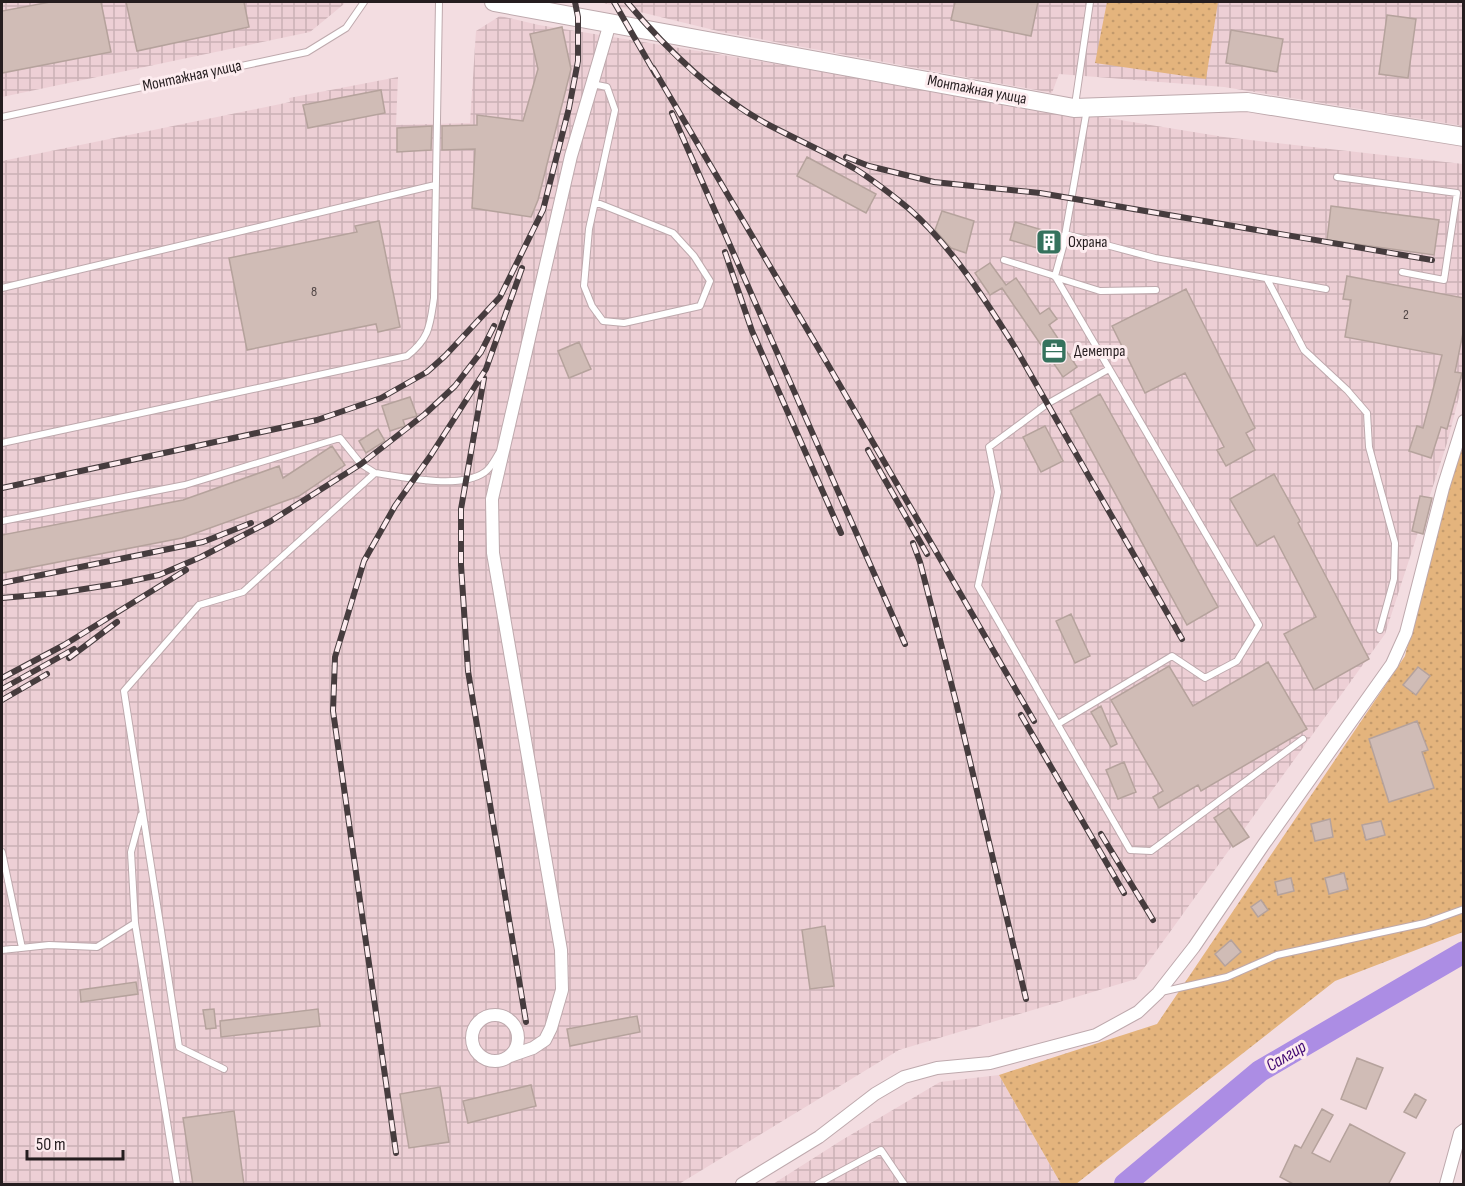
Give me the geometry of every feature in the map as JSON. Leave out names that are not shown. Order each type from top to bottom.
[{"type":"street","name":"Монтажная улица","points":[[494,2],[1081,108],[1247,102],[1464,137]]},
{"type":"street","points":[[510,1056],[533,1048],[545,1040],[551,1028],[562,990],[561,950],[493,553],[492,498],[571,156],[610,22]]},
{"type":"street","points":[[742,1185],[819,1137],[875,1094],[904,1077],[937,1068],[990,1063],[1096,1035],[1138,1012],[1158,993],[1194,947],[1392,664],[1406,633],[1443,488],[1464,421]]},
{"type":"street","points":[[1446,1185],[1460,1132],[1464,1130]]},
{"type":"lane","name":"Монтажная улица","points":[[2,117],[307,52],[346,28],[364,2]]},
{"type":"lane","points":[[2,443],[407,356],[421,345],[429,328],[434,298],[439,2]]},
{"type":"lane","points":[[1058,724],[1172,656],[1205,678],[1237,661],[1259,625],[1055,276],[1065,234],[1081,108],[1089,2]]},
{"type":"lane","points":[[592,84],[607,87],[615,110],[589,229],[584,286],[592,306],[603,321],[624,323],[700,306],[710,281],[694,256],[673,233],[595,202]]},
{"type":"lane","points":[[1337,177],[1460,193],[1444,280],[1402,272]]},
{"type":"lane","points":[[2,288],[435,185]]},
{"type":"lane","points":[[1065,234],[1155,258],[1326,289]]},
{"type":"lane","points":[[1004,260],[1100,291],[1156,290]]},
{"type":"lane","points":[[1267,279],[1304,350],[1347,390],[1367,413],[1369,447],[1395,543],[1394,579],[1380,630]]},
{"type":"lane","points":[[1109,369],[1047,404],[989,447],[998,492],[978,586],[1130,850],[1152,850],[1303,739]]},
{"type":"lane","points":[[2,520],[185,485],[340,438],[361,464],[375,473],[414,479],[466,480],[486,471],[504,445]]},
{"type":"lane","points":[[224,1069],[179,1047],[124,691],[199,605],[243,592],[375,473]]},
{"type":"lane","points":[[143,810],[131,852],[135,923],[177,1185]]},
{"type":"lane","points":[[2,852],[22,948]]},
{"type":"lane","points":[[1158,993],[1227,977],[1277,955],[1425,923],[1464,909]]},
{"type":"lane","points":[[2,950],[49,945],[97,947],[135,923]]},
{"type":"lane","points":[[818,1185],[880,1150],[904,1185]]},
{"type":"shaded area","points":[[2,2],[344,2],[344,4],[310,32],[2,97]]},
{"type":"shaded area","points":[[599,2],[1463,2],[1463,126],[1224,87],[1059,74],[1052,93],[722,32]]},
{"type":"shaded area","points":[[1107,2],[1218,2],[1206,79],[1095,63]]},
{"type":"shaded area","points":[[500,16],[539,25],[1224,137],[1463,164],[1463,382],[1447,443],[1385,634],[1136,979],[899,1050],[679,1184],[2,1184],[2,161],[290,102],[289,98],[398,77],[396,125],[470,123],[476,31]]},
{"type":"shaded area","points":[[1463,417],[1463,932],[1335,981],[1076,1184],[1061,1184],[999,1075],[1157,1024],[1405,656]]},
{"type":"shaded area","points":[[999,1075],[1061,1184],[773,1184],[940,1082]]},
{"type":"building","points":[[50,2],[101,2],[111,52],[2,73],[2,11]]},
{"type":"building","points":[[126,2],[244,2],[249,27],[137,51]]},
{"type":"building","points":[[955,2],[1038,2],[1031,36],[951,20]]},
{"type":"building","points":[[1387,15],[1416,19],[1408,78],[1379,74]]},
{"type":"building","points":[[562,27],[571,69],[538,200],[531,217],[472,208],[475,149],[442,150],[442,126],[477,125],[477,115],[523,121],[538,69],[530,34]]},
{"type":"building","points":[[1231,30],[1283,39],[1277,72],[1226,63]]},
{"type":"building","points":[[381,90],[385,113],[308,128],[303,105]]},
{"type":"building","points":[[432,126],[431,150],[397,152],[397,128]]},
{"type":"building","points":[[807,157],[876,194],[866,213],[797,176]]},
{"type":"building","points":[[1331,206],[1439,220],[1434,255],[1327,240]]},
{"type":"building","points":[[942,211],[974,221],[966,253],[951,248],[935,230]]},
{"type":"building","points":[[379,221],[400,327],[378,332],[376,324],[247,350],[229,258],[357,232],[355,226]]},
{"type":"building","points":[[1015,222],[1056,234],[1051,252],[1010,240]]},
{"type":"building","points":[[990,263],[1006,285],[1016,278],[1040,314],[1049,308],[1057,319],[1049,325],[1077,367],[1063,377],[1002,288],[990,295],[975,273]]},
{"type":"building","points":[[1347,276],[1464,298],[1464,328],[1455,372],[1462,373],[1447,429],[1441,427],[1431,458],[1409,451],[1417,426],[1423,428],[1442,355],[1345,337],[1351,300],[1343,299]]},
{"type":"building","points":[[1186,289],[1255,428],[1246,433],[1255,450],[1226,466],[1217,450],[1224,447],[1185,373],[1145,393],[1112,326]]},
{"type":"building","points":[[579,342],[591,369],[569,378],[558,351]]},
{"type":"building","points":[[1100,394],[1218,607],[1187,625],[1070,411]]},
{"type":"building","points":[[410,397],[417,416],[403,420],[405,426],[390,431],[382,406]]},
{"type":"building","points":[[1045,426],[1063,461],[1041,472],[1023,437]]},
{"type":"building","points":[[378,429],[385,441],[366,453],[359,441]]},
{"type":"building","points":[[332,446],[345,465],[299,496],[182,538],[2,573],[2,535],[183,500],[279,466],[283,478]]},
{"type":"building","points":[[1274,474],[1369,659],[1314,690],[1284,634],[1316,617],[1274,536],[1257,546],[1230,499]]},
{"type":"building","points":[[1420,496],[1432,498],[1423,534],[1412,531]]},
{"type":"building","points":[[1071,614],[1090,656],[1075,663],[1056,621]]},
{"type":"building","points":[[1268,662],[1307,729],[1201,791],[1198,785],[1159,808],[1153,797],[1163,791],[1111,700],[1169,666],[1193,706]]},
{"type":"building","points":[[1418,667],[1430,676],[1416,695],[1403,685]]},
{"type":"building","points":[[1101,706],[1117,744],[1111,747],[1091,712]]},
{"type":"building","points":[[1417,721],[1428,750],[1422,752],[1434,788],[1389,802],[1369,739]]},
{"type":"building","points":[[1124,762],[1136,792],[1118,799],[1106,770]]},
{"type":"building","points":[[1229,808],[1249,837],[1233,847],[1214,818]]},
{"type":"building","points":[[1330,819],[1333,837],[1315,841],[1311,824]]},
{"type":"building","points":[[1381,821],[1385,835],[1366,840],[1362,825]]},
{"type":"building","points":[[1344,873],[1348,889],[1329,894],[1325,878]]},
{"type":"building","points":[[1291,878],[1294,891],[1278,895],[1275,882]]},
{"type":"building","points":[[1261,900],[1268,910],[1258,917],[1251,907]]},
{"type":"building","points":[[825,926],[834,986],[810,989],[802,930]]},
{"type":"building","points":[[1231,940],[1241,952],[1225,966],[1215,954]]},
{"type":"building","points":[[136,982],[138,994],[81,1002],[80,990]]},
{"type":"building","points":[[214,1009],[216,1028],[206,1029],[203,1010]]},
{"type":"building","points":[[318,1009],[320,1026],[221,1037],[220,1021]]},
{"type":"building","points":[[637,1016],[640,1032],[570,1046],[567,1029]]},
{"type":"building","points":[[1357,1058],[1383,1068],[1366,1109],[1341,1099]]},
{"type":"building","points":[[531,1085],[536,1106],[468,1123],[463,1101]]},
{"type":"building","points":[[440,1087],[449,1142],[409,1148],[400,1094]]},
{"type":"building","points":[[1415,1094],[1426,1100],[1416,1118],[1404,1112]]},
{"type":"building","points":[[1322,1109],[1333,1115],[1312,1153],[1330,1162],[1350,1124],[1405,1153],[1388,1185],[1295,1185],[1280,1177],[1295,1145],[1301,1148]]},
{"type":"building","points":[[234,1111],[244,1185],[193,1185],[183,1118]]},
{"type":"waterway","name":"Салгир","points":[[1125,1184],[1260,1071],[1464,952]]},
{"type":"railway","points":[[2,488],[317,420],[381,398],[427,372],[500,297],[543,210],[569,108],[578,61],[578,17],[575,2]]},
{"type":"railway","points":[[614,2],[656,75]]},
{"type":"railway","points":[[627,2],[674,54],[709,85],[767,124],[857,170],[908,208],[939,239],[980,293],[1016,349],[1182,639]]},
{"type":"railway","points":[[653,68],[1034,721]]},
{"type":"railway","points":[[672,113],[905,644]]},
{"type":"railway","points":[[846,157],[869,166],[934,182],[1040,193],[1432,260]]},
{"type":"railway","points":[[725,252],[752,331],[841,533]]},
{"type":"railway","points":[[396,1153],[333,711],[335,657],[364,561],[395,506],[486,369],[522,268]]},
{"type":"railway","points":[[2,598],[59,593],[159,575],[201,557],[271,521],[361,464],[425,414],[455,386],[481,352],[494,326]]},
{"type":"railway","points":[[484,378],[461,509],[461,565],[468,671],[526,1022]]},
{"type":"railway","points":[[868,450],[927,554]]},
{"type":"railway","points":[[2,583],[203,542],[251,523]]},
{"type":"railway","points":[[913,543],[956,702],[1026,999]]},
{"type":"railway","points":[[2,678],[64,645],[186,570]]},
{"type":"railway","points":[[69,658],[117,622]]},
{"type":"railway","points":[[2,689],[74,649]]},
{"type":"railway","points":[[2,700],[47,674]]},
{"type":"railway","points":[[1021,715],[1124,893]]},
{"type":"railway","points":[[1101,834],[1153,920]]},
{"type":"place","name":"Охрана","points":[[1049,242]]},
{"type":"place","name":"Деметра","points":[[1054,351]]}]
